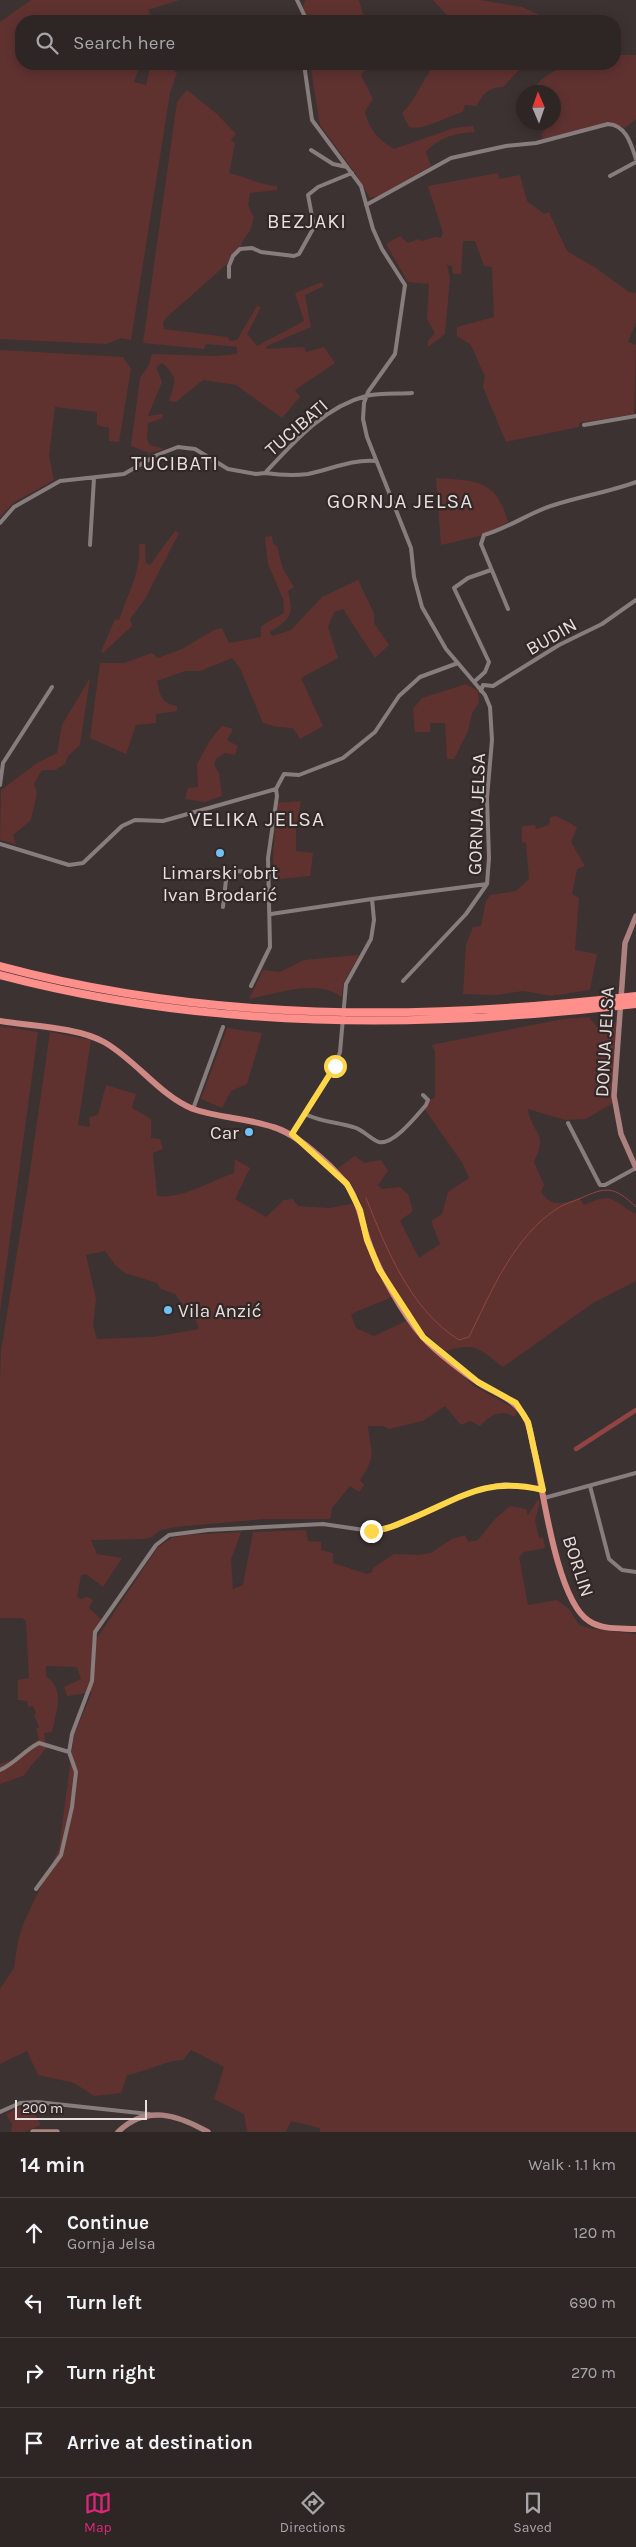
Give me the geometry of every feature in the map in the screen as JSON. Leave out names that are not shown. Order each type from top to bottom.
[{"type":"highway","points":[[0,966],[94,987],[209,1004],[272,1010],[341,1013],[432,1013],[559,1009],[636,1004]]},
{"type":"highway","points":[[0,975],[92,995],[150,1004],[264,1017],[397,1022],[488,1019],[636,996]]},
{"type":"main road","name":"DONJA JELSA","points":[[636,916],[625,943],[614,1096],[621,1134],[636,1168]]},
{"type":"main road","points":[[0,1021],[76,1033],[101,1041],[176,1100],[193,1108],[268,1125],[292,1134]]},
{"type":"main road","name":"BORLIN","points":[[292,1134],[347,1184],[360,1210],[367,1240],[379,1269],[423,1337],[478,1382],[516,1403],[528,1422],[564,1583],[578,1610],[588,1621],[598,1625],[636,1629]]},
{"type":"main road","points":[[118,2132],[128,2121],[148,2114],[168,2115],[208,2132]]},
{"type":"main road","points":[[34,2132],[56,2132]]},
{"type":"street","points":[[297,0],[304,15]]},
{"type":"street","name":"GORNJA JELSA","points":[[305,70],[312,120],[361,186],[382,249],[405,286],[395,354],[367,396],[363,419],[367,438],[411,548],[414,577],[422,607],[446,649],[481,691],[490,707],[492,740],[487,798],[489,858],[487,884],[466,914],[402,980]]},
{"type":"street","points":[[366,205],[451,158],[506,146],[536,142],[608,124],[620,127],[636,158]]},
{"type":"street","points":[[311,150],[333,164],[347,166]]},
{"type":"street","points":[[610,176],[636,162]]},
{"type":"street","points":[[229,276],[228,266],[233,256],[240,249],[252,248],[260,252],[294,256],[299,254],[314,227],[308,195],[318,187],[352,174]]},
{"type":"street","points":[[367,396],[412,394]]},
{"type":"street","name":"TUCIBATI","points":[[0,523],[14,508],[55,483],[124,474],[157,455],[178,447],[195,449],[228,469],[256,474],[265,473],[286,450],[325,415],[367,396]]},
{"type":"street","points":[[584,425],[636,416]]},
{"type":"street","points":[[265,473],[281,475],[307,474],[359,460],[376,461]]},
{"type":"street","points":[[90,545],[94,478]]},
{"type":"street","points":[[508,609],[496,576],[491,570],[481,544],[482,538],[553,505],[605,493],[636,482]]},
{"type":"street","points":[[474,682],[485,672],[489,662],[454,588],[468,578],[491,570]]},
{"type":"street","name":"BUDIN","points":[[481,691],[483,685],[493,686],[559,645],[602,624],[636,600]]},
{"type":"street","points":[[251,986],[270,947],[271,914],[268,872],[277,796],[276,789],[284,774],[299,775],[343,758],[375,732],[399,696],[420,677],[458,663]]},
{"type":"street","points":[[0,785],[3,763],[52,687]]},
{"type":"street","points":[[0,844],[69,865],[83,863],[122,826],[135,820],[163,821],[276,789]]},
{"type":"street","points":[[223,907],[227,871],[268,872]]},
{"type":"street","points":[[271,914],[487,884]]},
{"type":"street","points":[[292,1134],[335,1066],[343,1035],[346,984],[370,939],[374,920],[372,899]]},
{"type":"street","points":[[193,1108],[223,1027]]},
{"type":"street","points":[[305,1114],[320,1122],[354,1127],[379,1142],[388,1141],[400,1133],[426,1105],[428,1100],[423,1095]]},
{"type":"street","name":"DONJA JELSA","points":[[568,1123],[600,1185],[605,1185],[636,1168]]},
{"type":"street","points":[[544,1498],[635,1474],[636,1481]]},
{"type":"street","points":[[36,1889],[61,1855],[72,1807],[76,1772],[69,1752],[72,1734],[92,1681],[95,1632],[162,1540],[185,1532],[323,1524],[371,1531],[381,1530],[482,1488],[505,1484],[543,1490]]},
{"type":"street","points":[[590,1486],[609,1559],[622,1570],[636,1572]]},
{"type":"street","points":[[0,1770],[14,1763],[25,1750],[39,1743],[69,1752]]},
{"type":"street","points":[[0,2112],[20,2103],[37,2102],[148,2114]]},
{"type":"shaded area","points":[[31,0],[180,0],[148,10],[151,15],[15,15],[15,70],[138,70],[134,82],[146,85],[150,70],[174,70],[177,73],[170,93],[131,340],[121,338],[106,344],[0,339],[0,22]]},
{"type":"shaded area","points":[[305,0],[359,0],[363,14],[365,15],[303,15],[302,10]]},
{"type":"shaded area","points":[[433,0],[480,0],[522,7],[540,15],[447,15]]},
{"type":"shaded area","points":[[621,55],[636,55],[636,119],[625,128],[608,122],[543,139],[541,134],[545,130],[561,130],[561,85],[536,85],[558,70],[621,70]]},
{"type":"shaded area","points":[[311,70],[365,70],[361,75],[373,99],[365,111],[369,124],[383,142],[394,149],[454,128],[473,126],[475,132],[461,133],[442,139],[426,152],[431,166],[379,196],[370,198],[355,173],[320,125]]},
{"type":"shaded area","points":[[431,70],[519,70],[503,87],[487,92],[477,106],[465,105],[463,112],[422,127],[409,127],[402,113]]},
{"type":"shaded area","points":[[187,90],[217,114],[236,134],[231,140],[235,143],[229,173],[277,186],[277,190],[250,193],[248,205],[254,218],[250,231],[243,240],[237,255],[166,318],[163,323],[164,329],[227,337],[230,341],[237,340],[257,306],[261,307],[247,334],[257,346],[304,321],[295,293],[322,282],[324,286],[305,295],[311,327],[267,346],[266,349],[304,347],[306,352],[324,347],[335,363],[295,390],[300,397],[282,418],[236,385],[203,380],[176,402],[169,401],[174,380],[171,372],[162,363],[156,367],[162,382],[148,416],[162,414],[163,418],[148,423],[147,439],[150,445],[164,449],[149,453],[131,446],[140,378],[149,365],[152,354],[215,356],[237,354],[237,347],[206,344],[204,349],[143,343],[177,102]]},
{"type":"shaded area","points":[[498,173],[499,179],[520,175],[527,201],[544,214],[549,212],[567,251],[596,268],[629,292],[636,293],[636,322],[628,342],[636,345],[634,414],[579,423],[579,427],[506,442],[483,387],[485,377],[471,345],[457,336],[457,327],[494,317],[492,267],[484,266],[475,241],[463,241],[461,274],[453,274],[452,266],[447,265],[450,278],[445,334],[428,347],[428,341],[435,333],[427,319],[429,284],[408,282],[386,244],[400,236],[408,243],[419,239],[421,241],[436,237],[441,238],[443,233],[428,186]]},
{"type":"shaded area","points":[[0,350],[123,357],[131,369],[119,442],[109,441],[109,428],[97,425],[97,412],[55,407],[49,456],[54,480],[13,503],[0,517]]},
{"type":"shaded area","points":[[436,478],[462,480],[482,485],[497,497],[508,522],[484,535],[441,545]]},
{"type":"shaded area","points":[[175,531],[179,533],[145,599],[130,619],[132,626],[103,653],[101,652],[115,619],[119,620],[133,582],[138,563],[139,544],[145,544],[146,563],[150,565]]},
{"type":"shaded area","points":[[272,536],[273,544],[277,546],[283,569],[294,587],[288,591],[291,606],[289,616],[270,632],[272,636],[291,630],[322,597],[358,580],[374,613],[374,623],[389,645],[375,658],[343,609],[334,612],[328,627],[338,658],[301,678],[323,726],[300,739],[293,728],[277,727],[263,723],[240,668],[232,658],[200,671],[185,671],[157,681],[162,698],[168,703],[177,706],[177,711],[156,714],[156,723],[136,725],[126,754],[90,738],[100,663],[124,663],[152,653],[158,658],[182,649],[214,630],[222,628],[229,643],[261,637],[261,626],[284,613],[283,599],[268,564],[265,537]]},
{"type":"shaded area","points":[[90,678],[80,745],[68,756],[65,764],[55,770],[42,770],[34,784],[37,793],[31,820],[13,835],[16,844],[0,840],[1,790],[37,763],[57,753],[62,725]]},
{"type":"shaded area","points":[[466,684],[478,691],[479,703],[472,713],[468,731],[454,759],[447,759],[445,723],[430,723],[430,732],[415,732],[413,709],[422,698]]},
{"type":"shaded area","points":[[222,726],[233,729],[227,740],[238,746],[235,755],[224,753],[216,759],[214,765],[219,773],[222,796],[205,802],[185,799],[188,788],[198,787],[197,764],[211,739]]},
{"type":"shaded area","points":[[301,801],[296,827],[296,851],[313,853],[310,876],[272,880],[276,803]]},
{"type":"shaded area","points":[[556,816],[577,827],[571,842],[585,866],[577,869],[572,894],[579,898],[575,950],[597,954],[590,990],[551,996],[523,991],[496,995],[463,994],[466,945],[473,927],[481,926],[486,901],[490,895],[516,891],[529,879],[526,843],[522,842],[522,826],[535,825],[536,829],[549,825],[550,817]]},
{"type":"shaded area","points":[[359,955],[343,984],[342,997],[332,991],[309,988],[284,991],[249,999],[263,970],[280,972],[304,960]]},
{"type":"shaded area","points":[[589,1017],[598,1028],[602,1027],[598,1020],[609,1018],[617,1024],[613,1103],[586,1119],[565,1120],[528,1109],[530,1118],[540,1138],[534,1162],[544,1185],[541,1192],[554,1203],[568,1202],[579,1198],[584,1205],[601,1199],[612,1199],[636,1214],[636,1281],[593,1303],[503,1367],[476,1348],[464,1347],[445,1351],[417,1326],[397,1295],[351,1314],[356,1328],[374,1336],[406,1321],[425,1342],[474,1386],[517,1410],[515,1417],[500,1413],[492,1416],[480,1426],[470,1421],[461,1425],[445,1406],[423,1421],[389,1429],[383,1426],[368,1426],[372,1454],[369,1465],[360,1480],[364,1485],[359,1492],[350,1486],[332,1508],[330,1519],[264,1519],[176,1527],[161,1530],[150,1538],[144,1539],[91,1540],[97,1554],[122,1558],[103,1587],[86,1574],[81,1575],[77,1597],[81,1599],[87,1597],[93,1600],[89,1608],[101,1619],[95,1630],[95,1641],[158,1547],[172,1538],[186,1535],[241,1532],[231,1560],[233,1589],[243,1585],[253,1532],[306,1530],[308,1541],[321,1542],[321,1550],[333,1553],[333,1563],[367,1574],[394,1554],[419,1555],[431,1553],[452,1539],[465,1535],[468,1542],[478,1540],[495,1519],[510,1506],[526,1509],[528,1515],[538,1499],[540,1503],[535,1520],[539,1538],[543,1538],[545,1548],[524,1552],[519,1557],[528,1605],[557,1600],[569,1609],[579,1625],[593,1629],[636,1634],[636,2132],[320,2132],[320,2128],[291,2121],[286,2132],[247,2132],[244,2114],[214,2099],[224,2067],[191,2050],[183,2060],[169,2062],[127,2075],[121,2093],[94,2096],[74,2083],[38,2075],[27,2051],[0,2064],[0,1989],[14,1968],[18,1941],[24,1922],[59,1849],[74,1735],[92,1692],[67,1696],[64,1687],[81,1679],[77,1667],[46,1666],[46,1676],[56,1688],[58,1702],[52,1732],[44,1733],[46,1748],[23,1776],[0,1784],[0,1764],[12,1760],[39,1739],[36,1729],[39,1727],[34,1715],[36,1713],[33,1706],[28,1707],[27,1701],[18,1700],[18,1680],[29,1678],[26,1621],[22,1618],[0,1618],[0,1382],[1,1351],[50,1032],[91,1040],[78,1125],[90,1127],[89,1117],[98,1115],[106,1085],[136,1094],[132,1108],[151,1119],[151,1138],[160,1139],[163,1149],[153,1153],[157,1196],[177,1195],[234,1173],[235,1159],[250,1168],[235,1199],[266,1217],[284,1200],[293,1199],[298,1206],[329,1208],[361,1202],[353,1187],[338,1168],[355,1156],[364,1163],[381,1160],[388,1171],[378,1185],[382,1189],[400,1187],[408,1194],[413,1211],[400,1221],[419,1258],[440,1244],[431,1221],[442,1214],[448,1192],[469,1178],[463,1164],[424,1108],[428,1100],[435,1098],[435,1051],[431,1045],[563,1019]],"holes":[[[105,1251],[116,1266],[125,1273],[157,1283],[161,1289],[175,1294],[183,1305],[193,1311],[199,1329],[153,1337],[97,1339],[93,1325],[96,1299],[86,1255]]]},
{"type":"shaded area","points":[[0,1026],[38,1032],[0,1312]]},
{"type":"shaded area","points":[[227,1028],[262,1033],[247,1084],[231,1091],[222,1108],[201,1099]]},
{"type":"shaded area","points":[[25,2105],[33,2111],[41,2125],[25,2132],[11,2132],[12,2124],[6,2114]]},
{"type":"waterway","points":[[366,1198],[402,1277],[427,1312],[459,1340],[469,1337],[505,1266],[516,1249],[542,1220],[565,1204],[604,1190],[610,1190],[622,1195],[636,1207]]},
{"type":"waterway","points":[[576,1449],[636,1410]]},
{"type":"place","name":"Limarski obrt Ivan Brodarić","points":[[220,853]]},
{"type":"place","name":"Car","points":[[249,1132]]},
{"type":"place","name":"Vila Anzić","points":[[168,1310]]},
{"type":"district","name":"BEZJAKI","points":[[307,221]]},
{"type":"district","name":"TUCIBATI","points":[[175,463]]},
{"type":"district","name":"GORNJA JELSA","points":[[400,501]]},
{"type":"district","name":"VELIKA JELSA","points":[[257,819]]},
{"type":"route","points":[[335,1066],[292,1134],[347,1184],[360,1210],[367,1240],[379,1269],[423,1337],[478,1382],[516,1403],[528,1422],[543,1490],[521,1485],[505,1484],[482,1488],[398,1524],[381,1530],[371,1531]]}]
